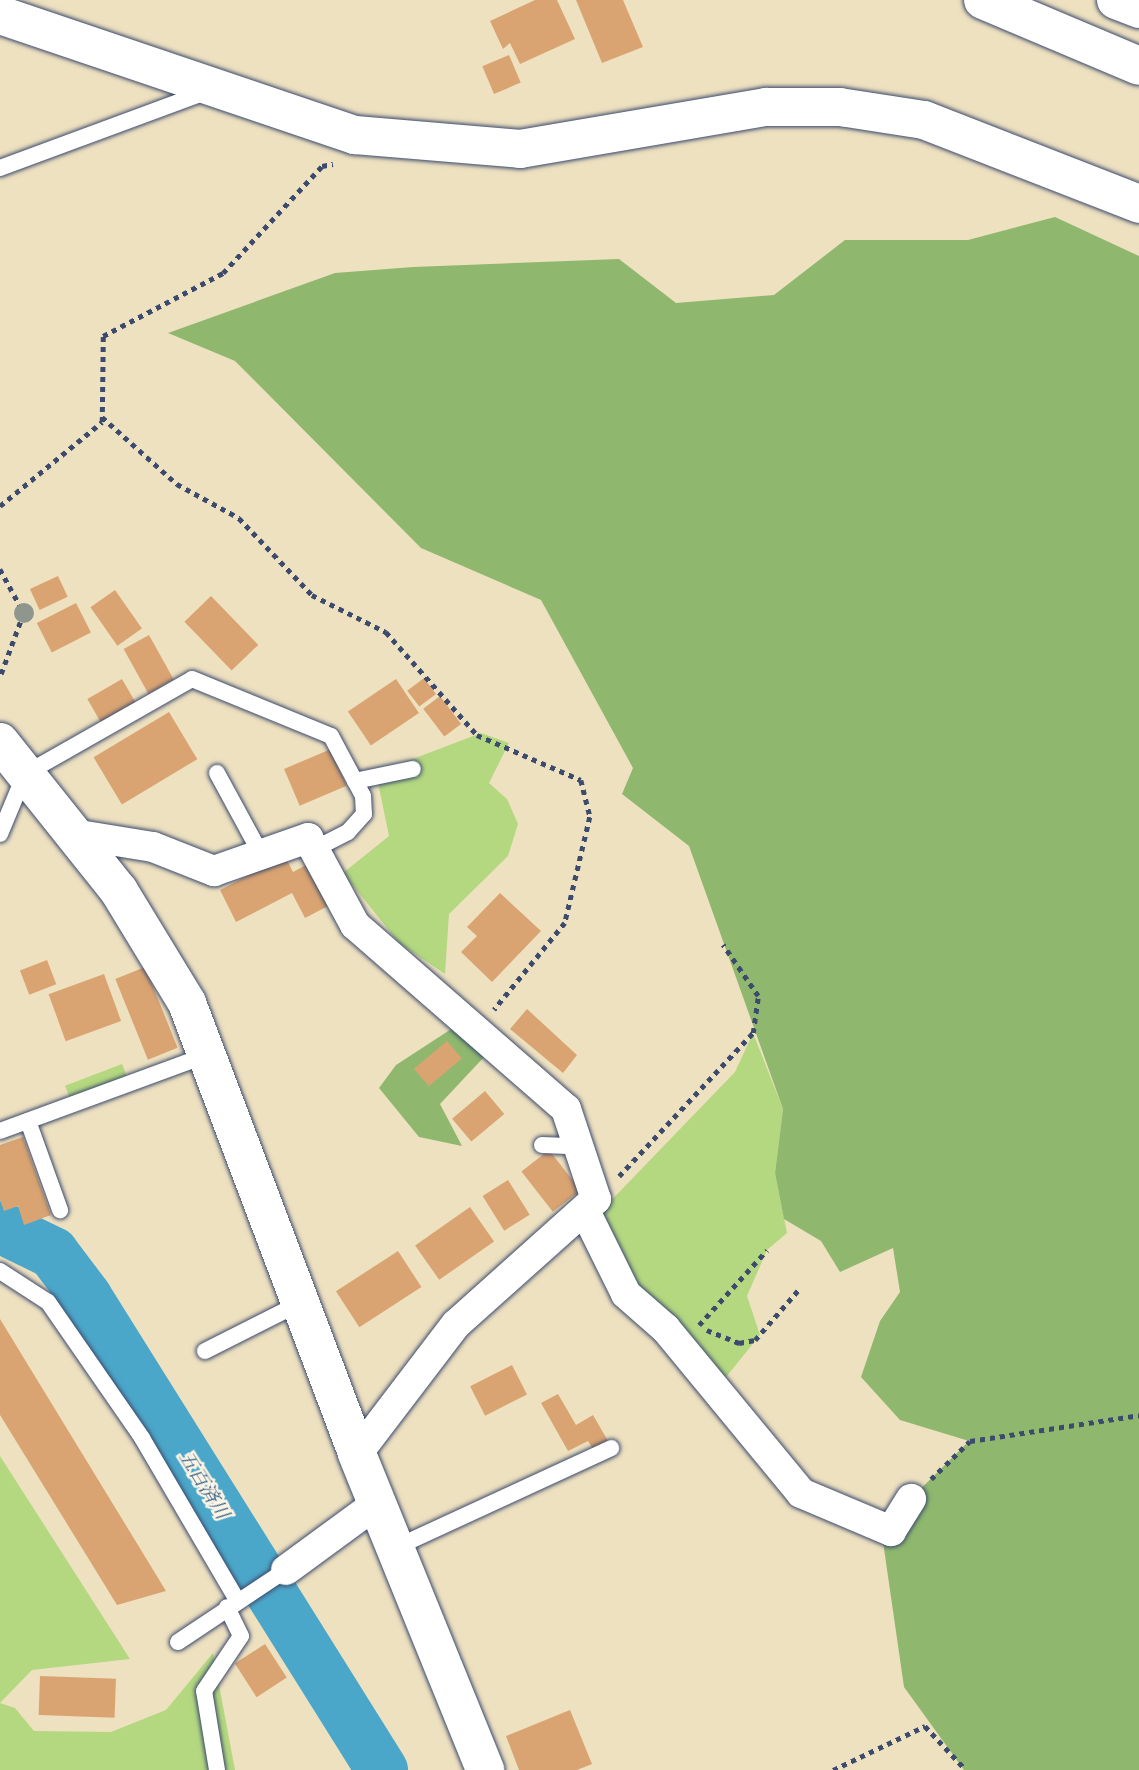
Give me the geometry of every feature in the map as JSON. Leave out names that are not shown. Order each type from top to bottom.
[{"type":"main road","points":[[984,0],[1139,66]]},
{"type":"main road","points":[[1116,0],[1139,9]]},
{"type":"main road","points":[[0,15],[355,135],[520,149],[766,107],[840,107],[924,120],[1139,204]]},
{"type":"main road","points":[[0,742],[73,834],[160,952],[207,1055],[357,1454],[397,1546],[485,1770]]},
{"type":"street","points":[[73,834],[153,847],[214,871],[308,838],[355,925],[566,1109],[591,1206],[626,1294],[688,1335],[801,1493],[891,1531],[912,1499]]},
{"type":"street","points":[[357,1454],[456,1324],[591,1206]]},
{"type":"street","points":[[286,1570],[379,1502]]},
{"type":"lane","points":[[0,168],[213,89]]},
{"type":"lane","points":[[0,834],[25,774],[192,679],[331,736],[355,781],[364,814],[348,832],[314,849]]},
{"type":"lane","points":[[355,781],[413,769]]},
{"type":"lane","points":[[217,774],[261,854]]},
{"type":"lane","points":[[0,1132],[207,1055]]},
{"type":"lane","points":[[28,1121],[60,1210]]},
{"type":"lane","points":[[542,1145],[575,1146]]},
{"type":"lane","points":[[0,1271],[48,1302],[142,1438],[232,1604],[241,1636],[204,1690],[217,1770]]},
{"type":"lane","points":[[205,1352],[300,1303]]},
{"type":"lane","points":[[397,1546],[611,1448]]},
{"type":"lane","points":[[178,1642],[286,1570]]},
{"type":"path","points":[[0,506],[102,416],[103,336],[223,273],[322,166],[349,162]]},
{"type":"path","points":[[102,416],[177,484],[239,518],[312,595],[386,632],[477,735],[581,780],[590,817],[565,923],[477,1029]]},
{"type":"path","points":[[0,569],[24,613],[0,678]]},
{"type":"path","points":[[591,1206],[753,1033],[758,996],[723,945]]},
{"type":"path","points":[[688,1335],[767,1250]]},
{"type":"path","points":[[688,1335],[739,1343],[755,1340],[800,1288]]},
{"type":"path","points":[[912,1499],[970,1441],[1139,1415]]},
{"type":"path","points":[[833,1770],[925,1726],[966,1770]]},
{"type":"green space","points":[[1055,217],[1139,256],[1139,1770],[964,1770],[904,1687],[881,1528],[969,1441],[900,1420],[861,1377],[880,1321],[900,1292],[893,1248],[840,1272],[821,1241],[784,1219],[775,1173],[783,1109],[689,846],[622,794],[633,768],[541,600],[421,548],[235,361],[168,333],[335,273],[413,267],[619,259],[676,303],[774,295],[845,240],[968,240]]},
{"type":"green space","points":[[481,733],[509,743],[489,783],[507,799],[518,824],[508,856],[449,914],[445,974],[399,943],[343,873],[389,836],[376,773]]},
{"type":"green space","points":[[459,1024],[485,1056],[440,1104],[462,1146],[419,1137],[379,1088],[396,1065]]},
{"type":"green space","points":[[753,1033],[783,1109],[775,1173],[787,1233],[767,1250],[747,1296],[760,1335],[726,1377],[678,1344],[626,1294],[599,1213],[735,1072]]},
{"type":"green space","points":[[122,1064],[128,1080],[71,1102],[65,1086]]},
{"type":"green space","points":[[0,1456],[130,1659],[32,1670],[0,1703]]},
{"type":"green space","points":[[213,1653],[235,1770],[0,1770],[0,1703],[15,1708],[34,1731],[111,1732],[166,1710]]},
{"type":"building","points":[[535,0],[557,0],[575,39],[520,64],[510,43],[503,49],[490,21]]},
{"type":"building","points":[[576,0],[623,0],[643,47],[602,63]]},
{"type":"building","points":[[509,55],[521,83],[494,94],[482,66]]},
{"type":"building","points":[[58,576],[68,597],[40,610],[30,589]]},
{"type":"building","points":[[115,590],[142,629],[117,646],[90,607]]},
{"type":"building","points":[[211,596],[258,645],[232,671],[184,622]]},
{"type":"building","points":[[76,603],[91,632],[52,652],[37,623]]},
{"type":"building","points":[[149,635],[174,680],[148,694],[124,649]]},
{"type":"building","points":[[424,678],[436,694],[419,707],[407,691]]},
{"type":"building","points":[[122,679],[137,705],[102,725],[87,699]]},
{"type":"building","points":[[396,679],[419,713],[371,745],[348,711]]},
{"type":"building","points":[[440,696],[461,724],[444,737],[423,709]]},
{"type":"building","points":[[169,712],[197,759],[122,804],[94,757]]},
{"type":"building","points":[[331,749],[347,786],[300,806],[284,769]]},
{"type":"building","points":[[285,856],[293,872],[308,864],[330,905],[305,918],[292,893],[236,922],[220,890]]},
{"type":"building","points":[[500,893],[541,931],[492,982],[461,952],[477,936],[467,927]]},
{"type":"building","points":[[47,960],[56,984],[29,995],[20,970]]},
{"type":"building","points":[[145,967],[178,1048],[148,1060],[115,979]]},
{"type":"building","points":[[104,974],[121,1021],[66,1041],[49,994]]},
{"type":"building","points":[[527,1009],[577,1055],[563,1073],[510,1029]]},
{"type":"building","points":[[447,1041],[462,1059],[429,1086],[414,1069]]},
{"type":"building","points":[[485,1091],[504,1114],[471,1142],[452,1119]]},
{"type":"building","points":[[23,1137],[51,1215],[24,1225],[18,1206],[4,1211],[0,1200],[0,1145]]},
{"type":"building","points":[[549,1150],[580,1190],[553,1212],[521,1172]]},
{"type":"building","points":[[508,1180],[530,1215],[504,1231],[483,1196]]},
{"type":"building","points":[[470,1207],[494,1241],[439,1280],[415,1245]]},
{"type":"building","points":[[398,1251],[421,1287],[359,1327],[336,1291]]},
{"type":"building","points":[[0,1319],[166,1591],[117,1605],[0,1415]]},
{"type":"building","points":[[512,1365],[527,1394],[485,1416],[470,1386]]},
{"type":"building","points":[[558,1394],[576,1425],[593,1415],[608,1441],[593,1449],[588,1441],[568,1451],[541,1403]]},
{"type":"building","points":[[265,1644],[287,1678],[257,1697],[235,1664]]},
{"type":"building","points":[[40,1676],[116,1679],[115,1718],[39,1715]]},
{"type":"building","points":[[570,1710],[592,1764],[577,1770],[519,1770],[506,1736]]},
{"type":"waterway","name":"五百済川","points":[[0,1227],[53,1253],[86,1297],[382,1770]]}]
